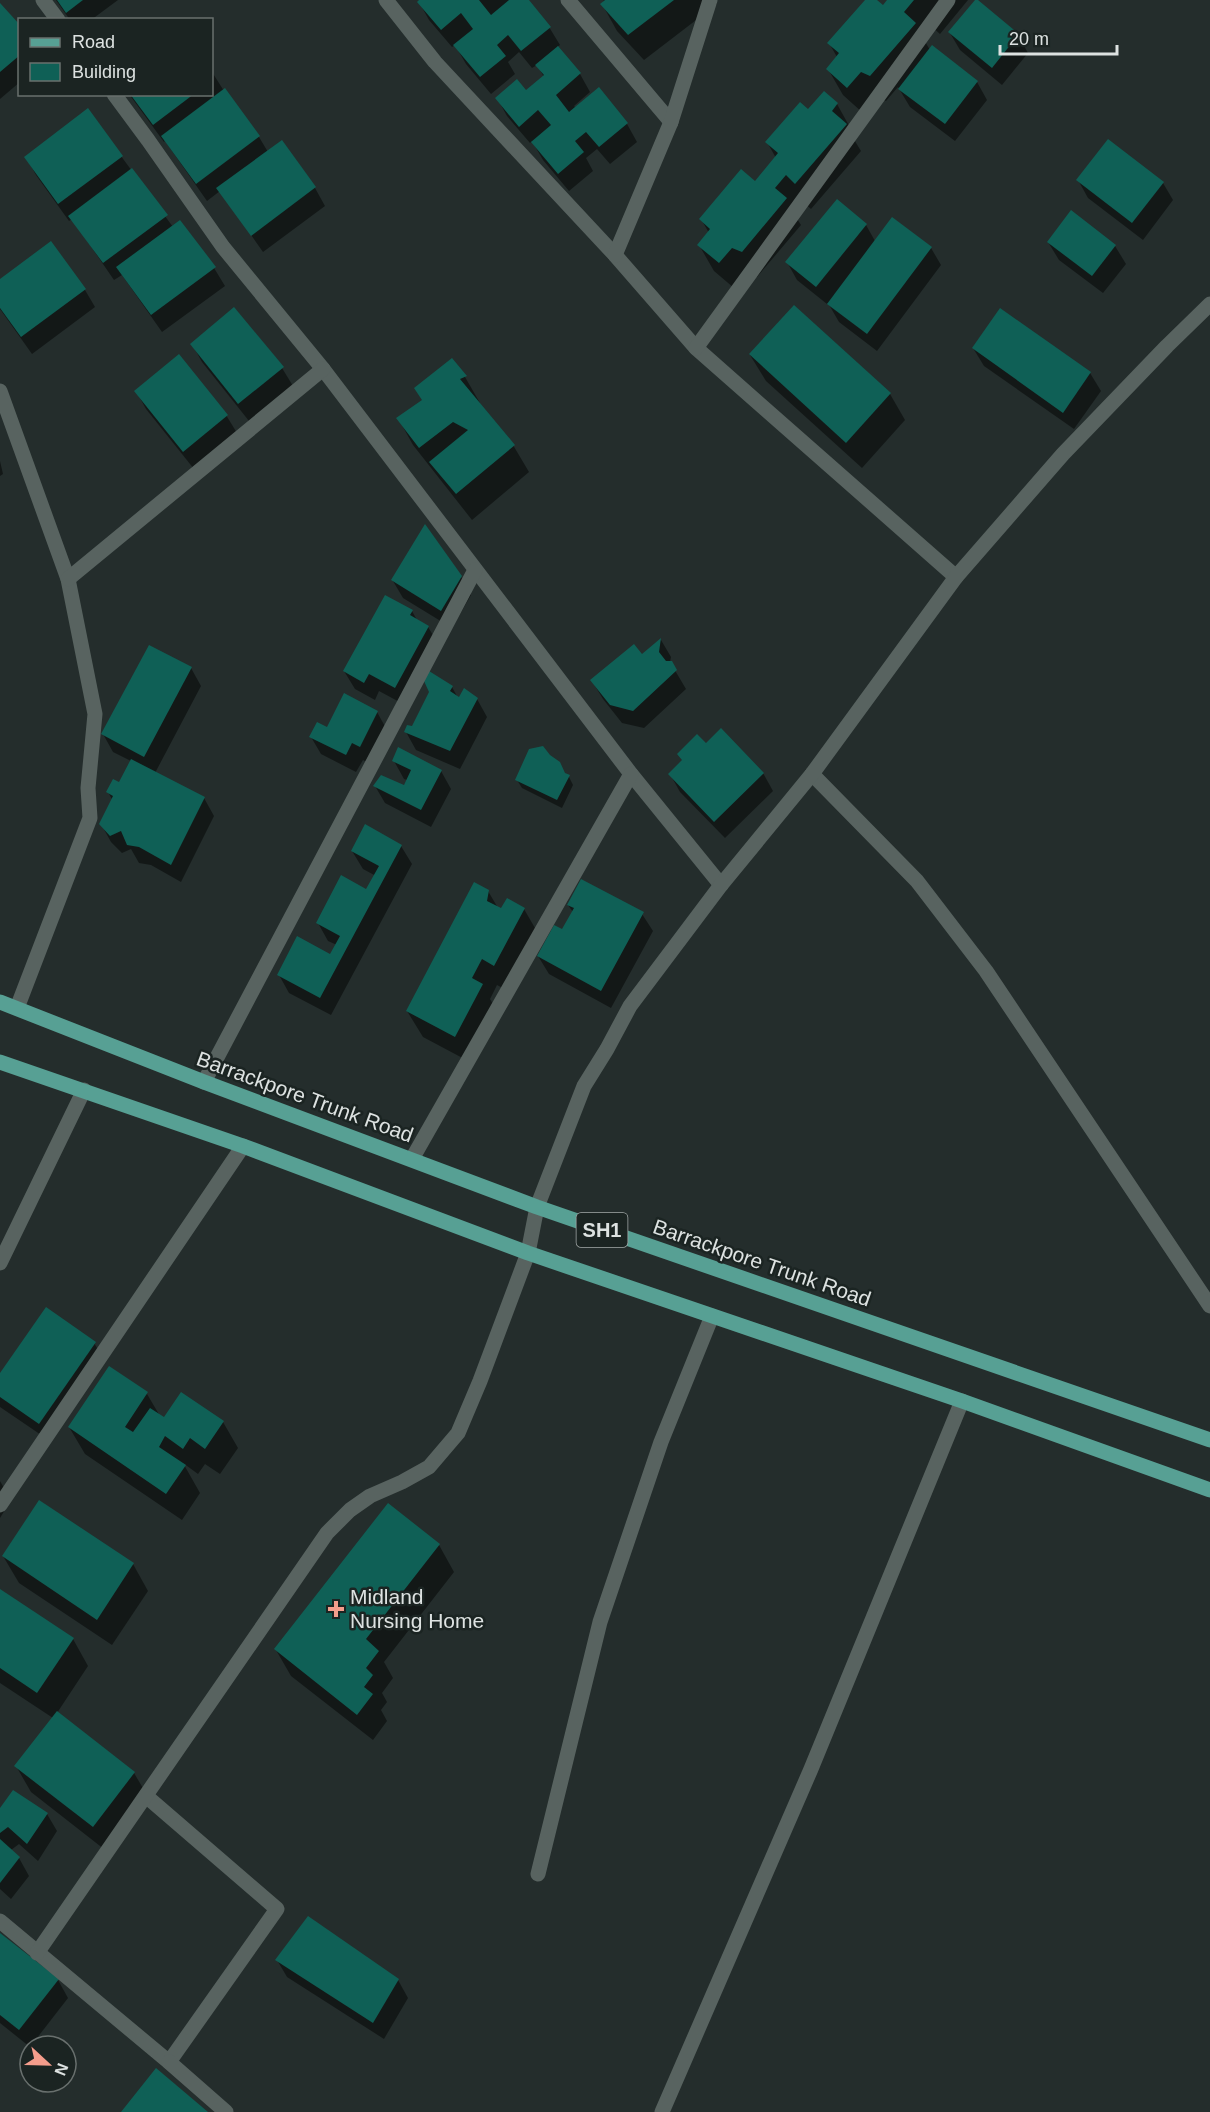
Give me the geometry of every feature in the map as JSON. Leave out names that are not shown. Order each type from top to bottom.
[{"type":"main road","name":"Barrackpore Trunk Road","points":[[0,1002],[204,1082],[537,1207],[1210,1440]]},
{"type":"main road","name":"SH1","points":[[0,1062],[243,1146],[528,1253],[962,1401],[1210,1490]]},
{"type":"street","points":[[43,0],[56,18]]},
{"type":"street","points":[[386,0],[435,62],[615,255],[696,348],[956,577]]},
{"type":"street","points":[[568,0],[671,122]]},
{"type":"street","points":[[615,255],[671,122],[710,0]]},
{"type":"street","points":[[696,348],[948,0]]},
{"type":"street","points":[[115,96],[223,247],[323,369],[631,774],[721,885]]},
{"type":"street","points":[[38,1953],[327,1533],[350,1510],[370,1496],[429,1467],[458,1432],[480,1381],[528,1253],[537,1207],[584,1086],[630,1006],[721,885],[812,774],[956,577],[1063,454],[1173,339],[1210,304]]},
{"type":"street","points":[[68,579],[323,369]]},
{"type":"street","points":[[0,391],[68,579],[95,714],[88,788],[90,818],[17,1008]]},
{"type":"street","points":[[204,1082],[475,570]]},
{"type":"street","points":[[412,1159],[631,774]]},
{"type":"street","points":[[812,774],[917,881],[948,920],[986,971],[1210,1306]]},
{"type":"street","points":[[0,1263],[84,1090]]},
{"type":"street","points":[[0,1505],[243,1146]]},
{"type":"street","points":[[538,1874],[600,1622],[661,1442],[712,1316]]},
{"type":"street","points":[[662,2112],[812,1769],[962,1401]]},
{"type":"street","points":[[146,1796],[277,1909],[169,2062]]},
{"type":"street","points":[[0,1921],[226,2112]]},
{"type":"building","points":[[57,0],[83,0],[66,13]]},
{"type":"building","points":[[419,0],[479,0],[491,15],[509,0],[529,0],[551,27],[521,51],[508,35],[497,45],[506,56],[480,77],[453,45],[473,29],[461,13],[441,30],[417,2]]},
{"type":"building","points":[[605,0],[674,0],[628,35],[600,4]]},
{"type":"building","points":[[865,0],[877,0],[883,5],[887,0],[914,0],[904,12],[916,23],[870,76],[861,72],[847,88],[826,69],[839,53],[827,43]]},
{"type":"building","points":[[975,0],[978,0],[1019,34],[992,68],[948,32]]},
{"type":"building","points":[[0,3],[18,23],[18,57],[0,72]]},
{"type":"building","points":[[932,45],[978,81],[945,124],[898,89]]},
{"type":"building","points":[[558,46],[581,73],[556,95],[569,112],[599,87],[628,123],[599,147],[586,132],[575,141],[584,152],[558,174],[531,142],[551,125],[538,110],[519,127],[495,98],[517,79],[526,90],[544,75],[535,65]]},
{"type":"building","points":[[225,88],[260,136],[196,184],[161,136]]},
{"type":"building","points":[[824,91],[838,103],[832,111],[847,124],[795,184],[786,175],[775,188],[787,198],[742,252],[732,248],[719,263],[697,245],[710,229],[699,219],[741,169],[755,181],[778,153],[765,142],[800,102],[808,109]]},
{"type":"building","points":[[131,96],[191,96],[153,125]]},
{"type":"building","points":[[88,108],[123,156],[58,204],[24,157]]},
{"type":"building","points":[[1108,139],[1164,182],[1132,223],[1076,180]]},
{"type":"building","points":[[282,140],[316,187],[251,236],[216,188]]},
{"type":"building","points":[[132,168],[168,215],[103,263],[68,216]]},
{"type":"building","points":[[837,199],[867,224],[816,287],[785,262]]},
{"type":"building","points":[[1071,210],[1116,245],[1092,276],[1047,242]]},
{"type":"building","points":[[892,217],[932,247],[867,334],[827,304]]},
{"type":"building","points":[[180,220],[216,267],[151,315],[116,267]]},
{"type":"building","points":[[51,241],[86,289],[21,337],[0,308],[0,279]]},
{"type":"building","points":[[794,305],[891,393],[846,443],[749,354]]},
{"type":"building","points":[[234,307],[284,367],[238,404],[190,344]]},
{"type":"building","points":[[1000,308],[1091,372],[1063,413],[972,348]]},
{"type":"building","points":[[179,354],[228,415],[183,452],[134,391]]},
{"type":"building","points":[[452,358],[467,376],[460,379],[515,445],[456,494],[429,462],[468,430],[453,422],[419,448],[396,418],[422,400],[414,388]]},
{"type":"building","points":[[425,524],[462,576],[441,611],[391,580]]},
{"type":"building","points":[[385,595],[413,610],[410,615],[429,626],[395,688],[369,674],[364,683],[343,671]]},
{"type":"building","points":[[661,638],[659,652],[666,661],[672,661],[677,670],[633,711],[610,705],[590,680],[634,644],[642,654]]},
{"type":"building","points":[[149,645],[192,667],[144,757],[101,734]]},
{"type":"building","points":[[429,671],[453,686],[450,691],[459,697],[464,688],[478,698],[450,751],[404,732],[407,725],[412,726],[429,692],[424,681]]},
{"type":"building","points":[[344,693],[378,711],[360,747],[352,743],[346,755],[309,737],[317,722],[327,727]]},
{"type":"building","points":[[721,728],[764,773],[714,822],[668,774],[682,760],[677,754],[697,734],[706,743]]},
{"type":"building","points":[[543,746],[560,762],[565,773],[570,775],[557,800],[515,780],[529,749]]},
{"type":"building","points":[[398,747],[442,770],[421,810],[373,786],[381,775],[404,785],[411,770],[392,761]]},
{"type":"building","points":[[131,759],[205,797],[171,865],[139,847],[127,845],[121,831],[110,836],[99,824],[113,796],[106,792],[113,779],[119,782]]},
{"type":"building","points":[[365,824],[402,845],[320,998],[277,975],[297,936],[330,954],[340,936],[316,923],[341,875],[366,889],[379,866],[351,851]]},
{"type":"building","points":[[581,879],[644,912],[601,991],[537,956],[554,925],[562,929],[574,908],[567,905]]},
{"type":"building","points":[[474,882],[489,890],[487,901],[501,908],[507,898],[525,908],[494,966],[482,959],[472,978],[483,984],[455,1037],[406,1011]]},
{"type":"building","points":[[46,1307],[96,1342],[39,1424],[0,1397],[0,1373]]},
{"type":"building","points":[[109,1366],[148,1392],[125,1427],[133,1432],[150,1408],[164,1417],[181,1392],[224,1421],[205,1449],[190,1438],[183,1449],[165,1436],[159,1447],[186,1465],[166,1494],[68,1427]]},
{"type":"building","points":[[39,1500],[134,1563],[97,1620],[2,1556]]},
{"type":"building","points":[[388,1503],[440,1544],[366,1639],[379,1651],[366,1668],[373,1675],[364,1687],[373,1694],[357,1715],[274,1649]]},
{"type":"building","points":[[0,1589],[74,1638],[37,1693],[0,1668]]},
{"type":"building","points":[[57,1711],[135,1772],[93,1827],[14,1766]]},
{"type":"building","points":[[13,1790],[48,1813],[27,1844],[8,1827],[0,1833],[0,1808]]},
{"type":"building","points":[[0,1839],[20,1857],[0,1883]]},
{"type":"building","points":[[308,1916],[399,1979],[373,2023],[275,1960]]},
{"type":"building","points":[[0,1933],[59,1979],[19,2030],[0,2015]]},
{"type":"building","points":[[156,2068],[208,2112],[121,2112]]},
{"type":"place","name":"Midland Nursing Home","points":[[336,1609]]}]
